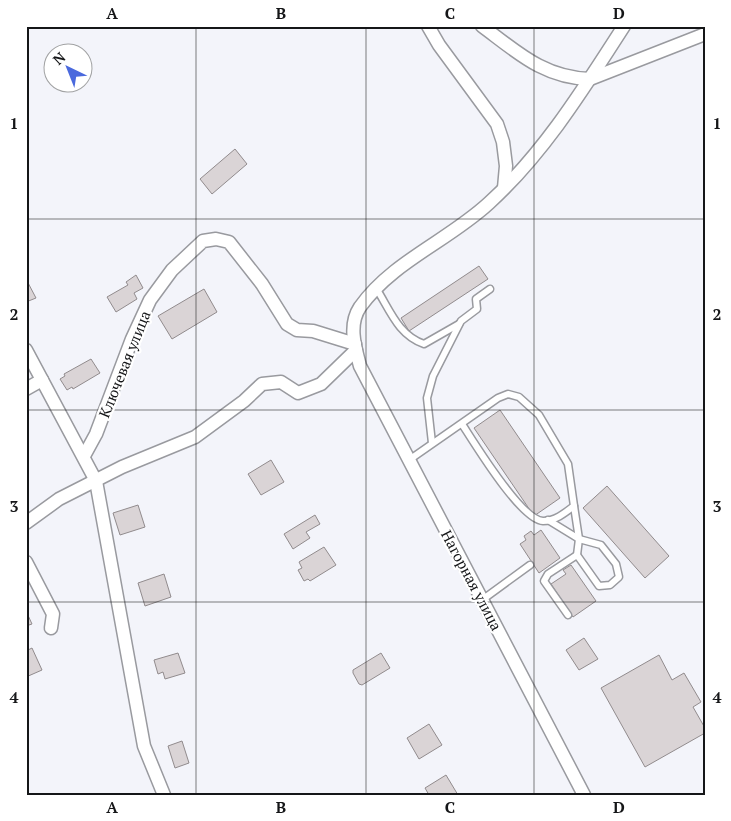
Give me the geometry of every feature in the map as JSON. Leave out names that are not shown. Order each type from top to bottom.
[{"type":"street","points":[[428,26],[439,45],[497,124],[503,142],[505,158],[504,188]]},
{"type":"street","points":[[482,26],[530,61],[556,75],[590,79],[705,34]]},
{"type":"street","name":"Нагорная улица","points":[[584,795],[360,366],[352,335],[359,309],[376,288],[394,271],[456,231],[504,188],[568,112],[624,26]]},
{"type":"street","name":"Ключевая улица","points":[[84,456],[96,434],[132,339],[150,300],[172,270],[203,241],[216,238],[229,242],[262,284],[287,324],[297,330],[313,331],[355,347]]},
{"type":"street","points":[[26,523],[59,499],[122,466],[195,437],[244,401],[262,384],[281,382],[298,393],[321,384],[355,347]]},
{"type":"street","points":[[26,350],[96,481],[144,746],[164,795]]},
{"type":"street","points":[[26,389],[42,380]]},
{"type":"street","points":[[26,562],[53,614],[51,628]]},
{"type":"lane","points":[[376,288],[401,332],[414,341],[424,344],[460,323],[477,309],[476,299],[490,290]]},
{"type":"lane","points":[[432,443],[427,398],[433,376],[460,323]]},
{"type":"lane","points":[[409,460],[498,398],[508,394],[519,397],[539,416],[568,464],[579,538],[577,555],[598,586],[610,585],[619,577],[616,564],[601,545],[579,538],[548,520]]},
{"type":"lane","points":[[462,424],[513,498],[531,517],[543,521],[556,518],[574,506]]},
{"type":"lane","points":[[568,615],[544,582],[548,574],[577,555]]},
{"type":"lane","points":[[482,600],[530,565]]},
{"type":"building","points":[[235,149],[247,164],[212,194],[200,179]]},
{"type":"building","points":[[479,266],[488,279],[409,331],[401,318]]},
{"type":"building","points":[[136,275],[143,288],[134,293],[137,299],[116,312],[107,297],[128,285],[126,282]]},
{"type":"building","points":[[26,279],[36,298],[26,302]]},
{"type":"building","points":[[204,289],[217,312],[172,339],[158,316]]},
{"type":"building","points":[[91,359],[100,373],[73,389],[72,387],[67,390],[60,379],[65,376],[64,374]]},
{"type":"building","points":[[500,410],[560,498],[534,516],[474,428]]},
{"type":"building","points":[[271,460],[284,482],[261,495],[248,474]]},
{"type":"building","points":[[607,486],[669,556],[645,578],[583,508]]},
{"type":"building","points":[[138,505],[145,527],[120,535],[113,513]]},
{"type":"building","points":[[315,515],[320,524],[306,532],[310,538],[293,549],[284,534]]},
{"type":"building","points":[[541,530],[560,558],[539,573],[520,544],[526,540],[524,536],[531,531],[534,535]]},
{"type":"building","points":[[324,547],[336,565],[310,581],[308,579],[304,581],[298,570],[302,568],[299,562]]},
{"type":"building","points":[[571,565],[596,601],[573,617],[551,584],[566,574],[563,570]]},
{"type":"building","points":[[164,574],[171,597],[145,606],[138,583]]},
{"type":"building","points":[[26,611],[32,624],[26,626]]},
{"type":"building","points":[[584,638],[598,659],[579,670],[566,650]]},
{"type":"building","points":[[32,648],[42,670],[26,677],[26,651]]},
{"type":"building","points":[[178,653],[185,673],[165,679],[163,672],[158,674],[154,660]]},
{"type":"building","points":[[381,653],[390,668],[362,685],[359,684],[353,670]]},
{"type":"building","points":[[659,655],[672,680],[684,673],[701,702],[693,707],[705,728],[705,733],[645,767],[601,688]]},
{"type":"building","points":[[429,724],[442,745],[419,759],[407,738]]},
{"type":"building","points":[[182,741],[189,763],[175,768],[168,746]]},
{"type":"building","points":[[446,775],[458,795],[429,795],[425,788]]}]
